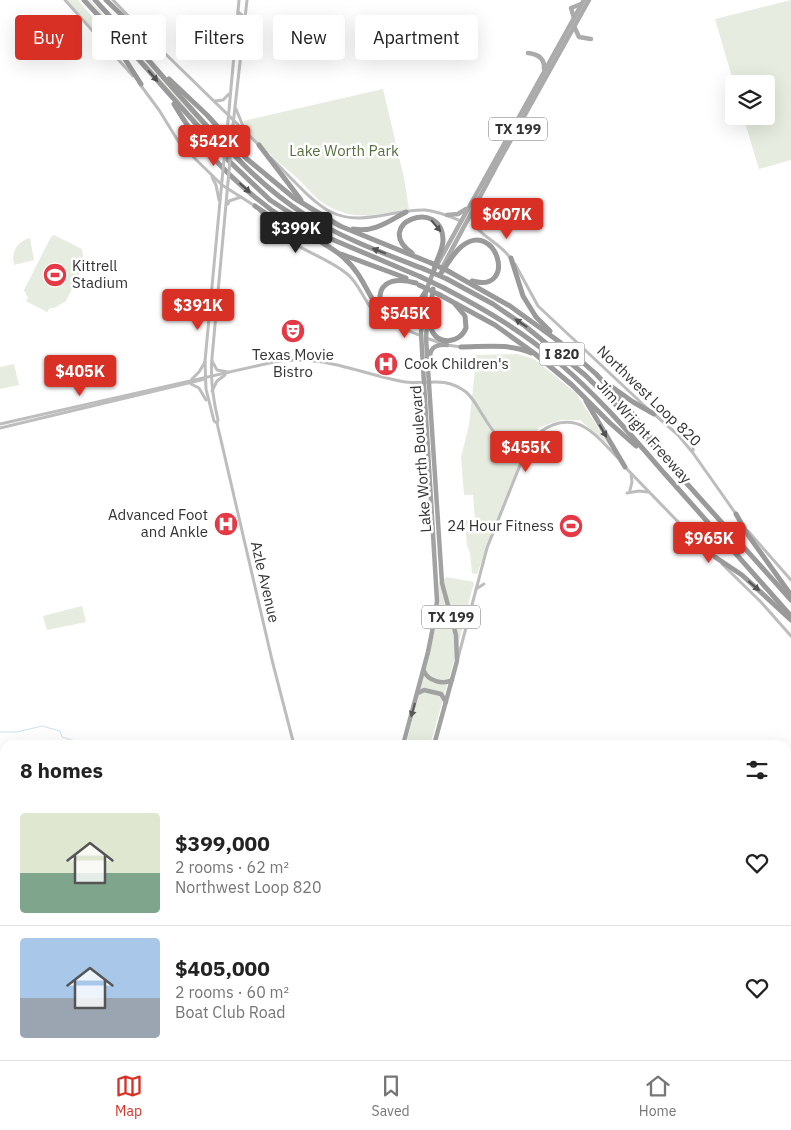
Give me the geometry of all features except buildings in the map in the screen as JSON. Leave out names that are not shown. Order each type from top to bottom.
[{"type":"highway","name":"Jim Wright Freeway","points":[[84,0],[228,161],[270,200],[333,241],[421,277],[494,314],[557,361],[602,403],[791,616]]},
{"type":"highway","name":"Jim Wright Freeway","points":[[95,0],[235,157],[261,182],[284,200],[321,224],[352,240],[447,279],[493,304],[566,358],[612,401],[791,600]]},
{"type":"highway","points":[[106,0],[122,15]]},
{"type":"highway","points":[[96,14],[141,84]]},
{"type":"highway","points":[[161,75],[193,100],[242,154],[266,176],[304,205],[340,226],[431,263],[498,298],[554,337],[624,396],[654,414]]},
{"type":"highway","points":[[171,96],[175,106],[190,129],[204,146],[233,177],[270,210],[338,253],[418,284],[496,325],[541,358],[582,394],[610,423],[648,455]]},
{"type":"highway","points":[[259,145],[304,205]]},
{"type":"highway","points":[[255,206],[274,219],[309,236]]},
{"type":"highway","points":[[340,226],[356,230],[372,229],[406,212]]},
{"type":"highway","points":[[420,258],[404,246],[400,238],[403,224],[410,218],[416,217],[432,220],[440,228],[442,247],[434,270]]},
{"type":"highway","points":[[441,273],[454,254],[469,242],[485,242],[492,246],[497,254],[499,262],[498,271],[493,279],[488,282],[478,283],[451,273]]},
{"type":"highway","points":[[338,253],[358,274],[380,314],[390,323]]},
{"type":"highway","points":[[510,258],[526,301],[536,317],[554,337]]},
{"type":"highway","name":"Lake Worth Boulevard","points":[[434,270],[426,291],[422,312],[421,336],[442,583],[456,634],[457,661],[435,740]]},
{"type":"highway","name":"Lake Worth Boulevard","points":[[405,740],[418,693],[437,601],[435,501],[431,492],[426,338],[427,316],[433,288],[441,273]]},
{"type":"highway","points":[[418,284],[399,280],[392,281],[385,286],[380,297],[384,312],[396,318],[408,317],[415,311],[426,291]]},
{"type":"highway","points":[[433,288],[432,329],[439,338],[448,341],[458,339],[466,328],[466,316],[453,302]]},
{"type":"highway","points":[[428,363],[433,347],[447,345]]},
{"type":"highway","points":[[461,347],[512,348],[524,350],[541,358]]},
{"type":"highway","points":[[596,374],[636,417],[660,450],[691,486],[692,490]]},
{"type":"highway","points":[[582,394],[626,467]]},
{"type":"highway","points":[[736,514],[748,535],[791,596]]},
{"type":"highway","points":[[715,557],[718,557],[742,575],[791,620]]},
{"type":"highway","points":[[423,670],[428,678],[446,682],[452,680]]},
{"type":"highway","points":[[418,693],[424,690],[441,694],[446,702]]},
{"type":"main road","points":[[65,0],[141,84],[160,110],[180,144],[210,175],[255,206],[282,236],[348,274],[358,286],[371,308],[381,318],[421,336]]},
{"type":"main road","points":[[114,0],[128,15]]},
{"type":"main road","name":"Azle Avenue","points":[[217,423],[214,421],[210,411],[205,379],[205,361],[239,0]]},
{"type":"main road","name":"Azle Avenue","points":[[245,15],[247,0]]},
{"type":"main road","name":"TX 199","points":[[543,74],[574,21],[589,0]]},
{"type":"main road","name":"TX 199","points":[[574,21],[583,1]]},
{"type":"main road","points":[[238,12],[242,15]]},
{"type":"main road","points":[[574,21],[578,35],[590,40]]},
{"type":"main road","name":"Lake Worth Boulevard","points":[[434,270],[471,208],[574,21]]},
{"type":"main road","points":[[528,53],[538,55],[543,61],[543,74]]},
{"type":"main road","points":[[166,54],[315,200],[332,212],[344,217],[358,218],[424,210],[447,215],[461,222]]},
{"type":"main road","name":"Azle Avenue","points":[[240,60],[216,302],[211,378],[212,392],[217,423],[272,660],[293,740]]},
{"type":"main road","name":"Lake Worth Boulevard","points":[[441,273],[502,147],[543,74]]},
{"type":"main road","points":[[214,100],[223,100],[230,94]]},
{"type":"main road","points":[[235,107],[246,131]]},
{"type":"main road","points":[[210,175],[216,186],[220,203]]},
{"type":"main road","points":[[226,206],[230,201],[241,197]]},
{"type":"main road","points":[[447,215],[458,214],[471,208]]},
{"type":"main road","name":"Northwest Loop 820","points":[[471,208],[476,229],[496,242],[510,258],[538,306],[678,435],[760,546],[791,580]]},
{"type":"main road","points":[[210,302],[216,302]]},
{"type":"main road","points":[[208,318],[215,319]]},
{"type":"main road","points":[[426,338],[447,345],[461,347]]},
{"type":"main road","points":[[212,358],[217,370],[231,372]]},
{"type":"main road","points":[[0,426],[190,382],[203,381],[231,372],[284,360],[325,361],[401,382],[426,381],[449,383],[467,393],[475,402],[497,437],[506,446],[523,457]]},
{"type":"main road","points":[[190,382],[198,375],[205,361]]},
{"type":"main road","points":[[212,392],[217,381],[231,372]]},
{"type":"main road","points":[[190,382],[201,390],[210,411]]},
{"type":"main road","name":"Lake Worth Boulevard","points":[[457,661],[490,537],[528,445],[539,432],[551,425],[568,423],[586,428],[626,467]]},
{"type":"main road","points":[[678,435],[693,435],[693,453]]},
{"type":"main road","points":[[626,467],[632,478],[628,492],[649,492]]},
{"type":"main road","points":[[626,467],[761,602],[791,636]]},
{"type":"main road","points":[[476,589],[484,584]]},
{"type":"green space","points":[[67,0],[78,0],[92,17],[92,28]]},
{"type":"green space","points":[[88,0],[103,15],[101,15]]},
{"type":"green space","points":[[791,0],[791,160],[759,169],[746,125],[775,125],[775,75],[731,75],[715,19]]},
{"type":"green space","points":[[141,60],[144,60],[224,149],[223,152]]},
{"type":"green space","name":"Lake Worth Park","points":[[383,89],[404,178],[409,209],[378,214],[355,215],[330,207],[317,199],[267,152],[252,136],[243,121]]},
{"type":"green space","name":"Kittrell Stadium","points":[[54,235],[82,249],[84,264],[66,301],[54,308],[50,308],[47,312],[26,301],[28,298],[24,290],[51,237]]},
{"type":"green space","points":[[30,238],[34,260],[14,265],[14,251],[18,245]]},
{"type":"green space","points":[[517,354],[534,359],[576,393],[609,445],[580,420],[561,420],[540,427],[527,443],[477,574],[472,573],[465,520],[475,519],[473,495],[464,495],[461,457],[469,425],[476,360],[474,355]]},
{"type":"green space","points":[[14,364],[19,385],[0,389],[0,367]]},
{"type":"green space","points":[[447,577],[474,582],[431,740],[407,740],[436,626],[439,583]]},
{"type":"green space","points":[[82,606],[86,622],[47,630],[43,616]]},
{"type":"waterway","points":[[0,732],[17,732],[42,726],[60,731],[62,737],[72,740]]},
{"type":"place","name":"Kittrell Stadium","points":[[55,275]]},
{"type":"place","name":"Texas Movie Bistro","points":[[293,331]]},
{"type":"place","name":"Cook Children's","points":[[386,364]]},
{"type":"place","name":"Advanced Foot and Ankle","points":[[226,524]]},
{"type":"place","name":"24 Hour Fitness","points":[[571,526]]}]
